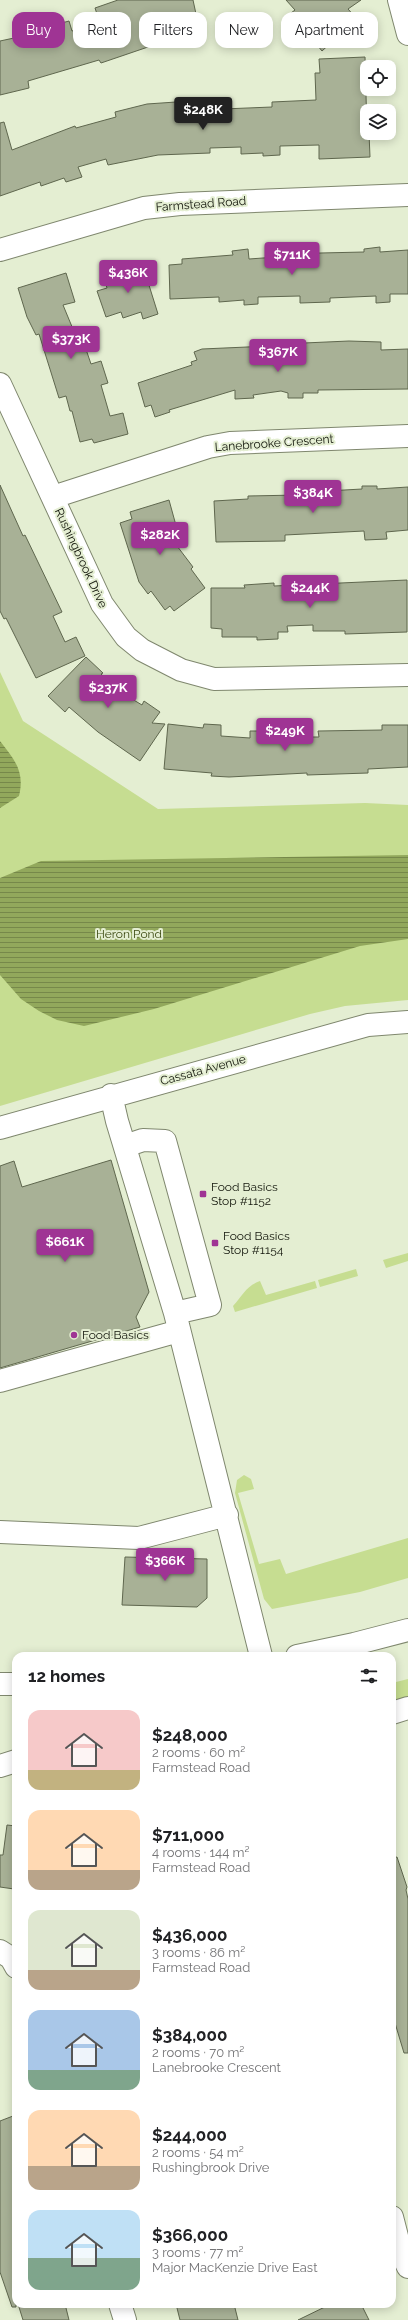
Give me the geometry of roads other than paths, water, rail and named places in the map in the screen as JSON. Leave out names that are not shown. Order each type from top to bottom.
[{"type":"street","points":[[399,0],[408,34]]},
{"type":"street","name":"Farmstead Road","points":[[0,250],[144,208],[188,204],[408,195]]},
{"type":"street","name":"Rushingbrook Drive","points":[[0,384],[102,604],[126,637],[166,664],[196,675],[233,680],[408,675]]},
{"type":"street","name":"Lanebrooke Crescent","points":[[53,497],[208,447],[230,443],[408,436]]},
{"type":"street","name":"Cassata Avenue","points":[[0,1128],[111,1095],[368,1025],[407,1024]]},
{"type":"street","points":[[111,1095],[177,1322],[227,1515],[260,1652]]},
{"type":"street","points":[[0,1381],[177,1322],[210,1305],[165,1141],[143,1140],[125,1146]]},
{"type":"street","points":[[0,1532],[139,1538],[227,1515]]},
{"type":"street","points":[[316,1652],[408,1630]]},
{"type":"street","points":[[0,1684],[12,1684]]},
{"type":"street","points":[[396,1712],[408,1708]]},
{"type":"street","points":[[0,1766],[12,1762]]},
{"type":"street","points":[[0,1951],[12,1960]]},
{"type":"street","points":[[396,2233],[401,2252],[408,2267]]},
{"type":"street","points":[[121,2308],[125,2320]]},
{"type":"place","name":"Food Basics Stop #1152","points":[[203,1194]]},
{"type":"place","name":"Food Basics Stop #1154","points":[[215,1243]]},
{"type":"place","name":"Food Basics","points":[[74,1335]]},
{"type":"park label","name":"Heron Pond","points":[[129,934]]}]
